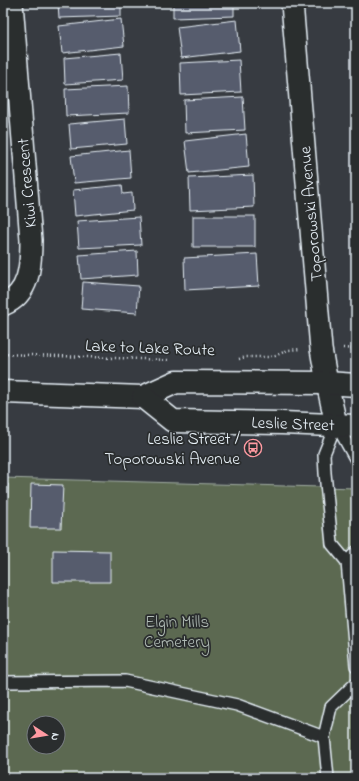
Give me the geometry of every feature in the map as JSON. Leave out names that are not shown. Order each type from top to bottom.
[{"type":"main road","points":[[3,392],[143,397],[176,382],[327,383],[356,385]]},
{"type":"main road","name":"Leslie Street","points":[[143,397],[173,421],[346,425]]},
{"type":"street","name":"Kiwi Crescent","points":[[3,305],[10,302],[21,293],[28,277],[31,258],[31,240],[12,3]]},
{"type":"street","name":"Toporowski Avenue","points":[[292,3],[321,349],[327,383],[346,425]]},
{"type":"lane","points":[[346,425],[356,460]]},
{"type":"lane","points":[[346,425],[324,454],[332,544],[347,562],[356,666]]},
{"type":"lane","points":[[347,562],[356,552]]},
{"type":"lane","points":[[3,682],[125,681],[237,705],[324,737]]},
{"type":"lane","points":[[328,778],[324,737],[331,707],[356,683]]},
{"type":"path","name":"Lake to Lake Route","points":[[235,360],[246,357],[275,356],[294,349]]},
{"type":"path","name":"Lake to Lake Route","points":[[3,354],[174,360]]},
{"type":"green space","name":"Elgin Mills Cemetery","points":[[3,478],[356,488],[356,778],[3,778]]},
{"type":"building","points":[[58,3],[121,3],[121,16],[59,18]]},
{"type":"building","points":[[173,3],[234,3],[234,16],[173,18]]},
{"type":"building","points":[[121,19],[124,46],[62,53],[59,26]]},
{"type":"building","points":[[237,20],[240,51],[181,58],[177,27]]},
{"type":"building","points":[[121,53],[123,80],[65,84],[64,58]]},
{"type":"building","points":[[239,60],[241,92],[181,95],[180,63]]},
{"type":"building","points":[[128,86],[129,113],[66,116],[65,89]]},
{"type":"building","points":[[243,97],[245,130],[185,133],[184,100]]},
{"type":"building","points":[[125,119],[127,144],[71,149],[69,124]]},
{"type":"building","points":[[246,134],[249,167],[189,173],[185,141]]},
{"type":"building","points":[[129,150],[131,178],[74,183],[71,156]]},
{"type":"building","points":[[253,175],[254,207],[190,210],[189,178]]},
{"type":"building","points":[[122,185],[123,194],[132,193],[133,210],[75,216],[73,190]]},
{"type":"building","points":[[193,216],[255,216],[255,247],[193,247]]},
{"type":"building","points":[[139,217],[141,245],[79,248],[77,221]]},
{"type":"building","points":[[137,251],[138,275],[81,279],[79,255]]},
{"type":"building","points":[[257,254],[259,286],[185,290],[184,258]]},
{"type":"building","points":[[83,282],[139,286],[137,313],[81,309]]},
{"type":"building","points":[[3,484],[8,484],[7,537],[3,537]]},
{"type":"building","points":[[31,484],[63,485],[61,528],[30,528]]},
{"type":"building","points":[[53,550],[110,551],[110,582],[53,582]]},
{"type":"place","name":"Leslie Street / Toporowski Avenue","points":[[253,448]]}]
